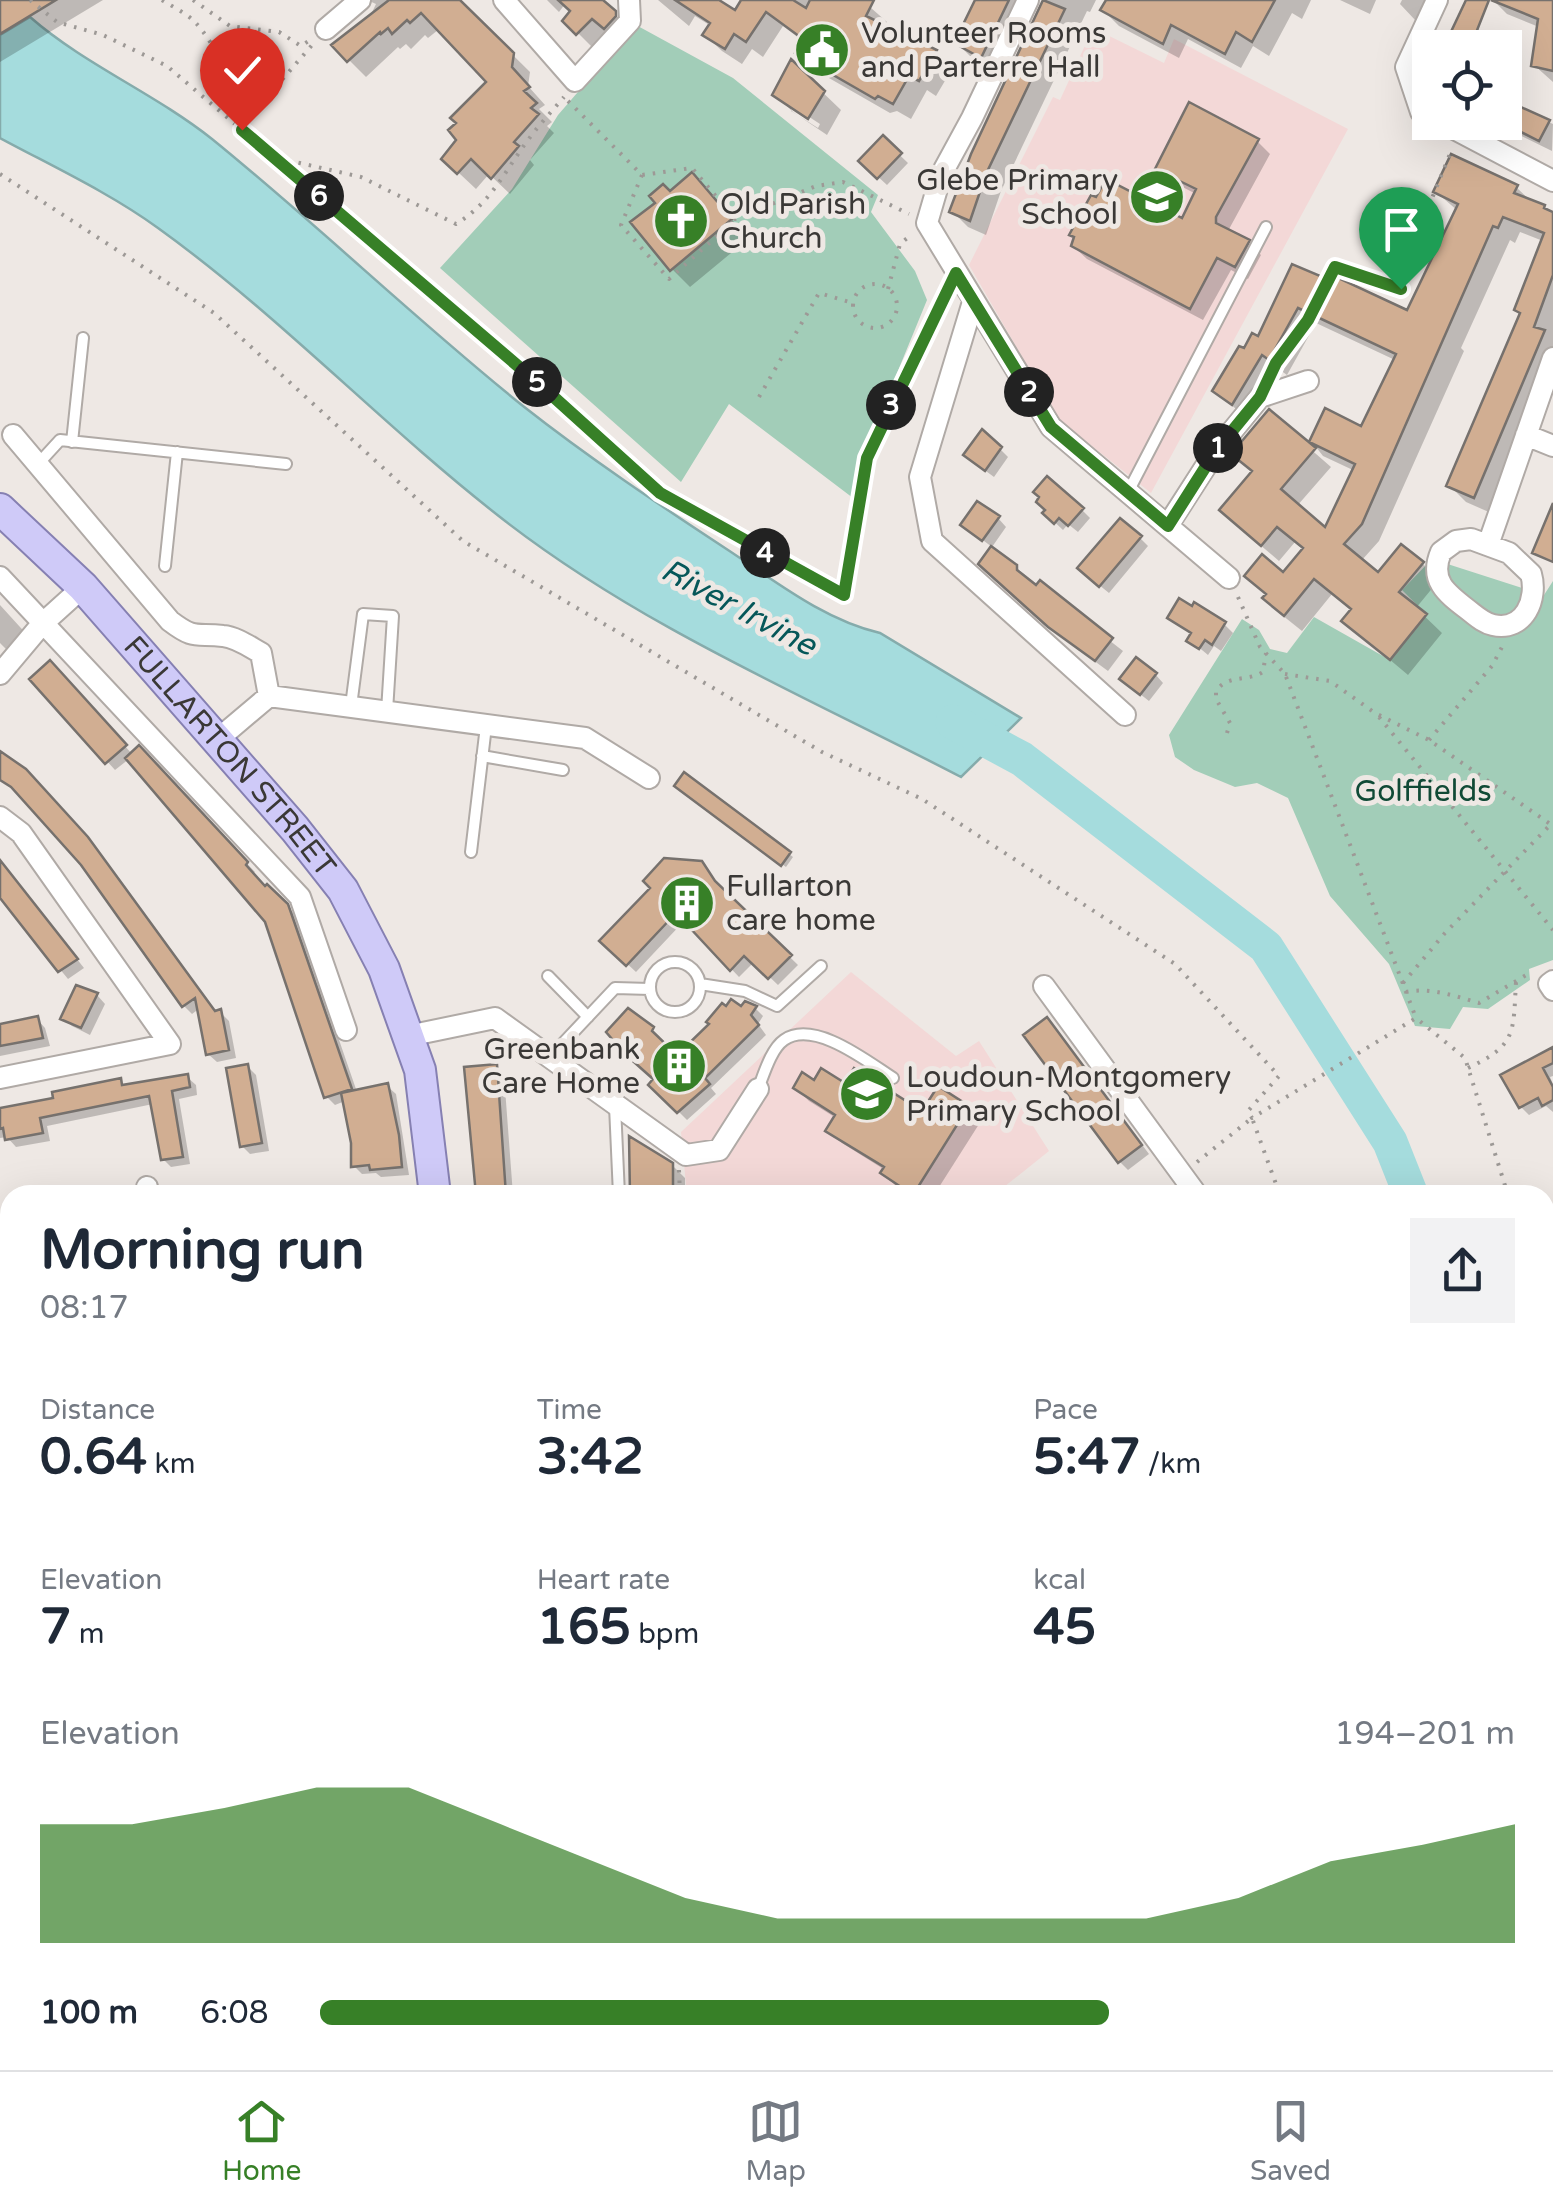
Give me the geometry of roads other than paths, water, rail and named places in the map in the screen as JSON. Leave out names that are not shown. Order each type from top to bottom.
[{"type":"main road","name":"FULLARTON STREET","points":[[0,509],[83,587],[295,829],[342,890],[384,969],[420,1070],[434,1185]]},
{"type":"street","points":[[326,29],[360,0]]},
{"type":"street","points":[[504,0],[575,81],[630,21],[629,0]]},
{"type":"street","points":[[1028,0],[941,175],[927,223],[1051,427],[1229,578]]},
{"type":"street","points":[[1423,30],[1437,0]]},
{"type":"street","points":[[1412,54],[1406,67],[1412,85]]},
{"type":"street","points":[[1475,140],[1553,180]]},
{"type":"street","points":[[973,302],[920,477],[932,541],[1126,715]]},
{"type":"street","points":[[1488,544],[1553,358]]},
{"type":"street","points":[[1168,526],[1215,452],[1260,397],[1308,381]]},
{"type":"street","points":[[13,434],[170,620],[188,634],[206,638],[226,636],[261,653],[269,696]]},
{"type":"street","points":[[1526,434],[1553,446]]},
{"type":"street","points":[[1471,539],[1488,544],[1518,558],[1534,584],[1530,608],[1518,621],[1505,626],[1492,625],[1476,616],[1444,592],[1438,579],[1438,559],[1448,546],[1471,539]]},
{"type":"street","points":[[0,576],[300,896],[346,1030]]},
{"type":"street","points":[[0,674],[42,624],[83,587]]},
{"type":"street","points":[[217,740],[269,696],[585,738],[649,778]]},
{"type":"street","points":[[0,817],[21,833],[170,1044],[0,1078]]},
{"type":"street","points":[[1044,986],[1190,1185]]},
{"type":"street","points":[[408,1036],[495,1018],[686,1155],[718,1150],[758,1089]]},
{"type":"lane","points":[[1128,492],[1266,228]]},
{"type":"lane","points":[[72,442],[83,338]]},
{"type":"lane","points":[[38,464],[60,440],[286,464]]},
{"type":"lane","points":[[165,566],[178,452]]},
{"type":"lane","points":[[351,706],[362,614],[393,616],[386,711]]},
{"type":"lane","points":[[470,852],[486,724]]},
{"type":"lane","points":[[482,756],[563,770]]},
{"type":"lane","points":[[668,962],[692,968],[700,984],[697,999],[678,1012],[656,1004],[650,989],[654,972],[668,962]]},
{"type":"lane","points":[[700,984],[745,991],[777,1006],[820,966]]},
{"type":"lane","points":[[548,976],[588,1017]]},
{"type":"lane","points":[[549,1058],[615,988],[650,989]]},
{"type":"lane","points":[[758,1089],[777,1048],[785,1039],[800,1034],[831,1040],[893,1078]]},
{"type":"lane","points":[[614,1105],[618,1185]]},
{"type":"water","points":[[30,17],[73,50],[212,139],[483,373],[598,462],[801,598],[839,619],[880,633],[1021,718],[961,777],[724,658],[553,556],[456,482],[203,262],[120,203],[0,138],[0,35]]},
{"type":"waterway","name":"River Irvine","points":[[953,722],[1022,759],[1266,947],[1390,1142],[1407,1185]]},
{"type":"place","name":"Volunteer Rooms and Parterre Hall","points":[[822,50]]},
{"type":"place","name":"Glebe Primary School","points":[[1157,197]]},
{"type":"place","name":"Old Parish Church","points":[[681,221]]},
{"type":"place","name":"Fullarton care home","points":[[687,903]]},
{"type":"place","name":"Greenbank Care Home","points":[[679,1066]]},
{"type":"place","name":"Loudoun-Montgomery Primary School","points":[[867,1094]]},
{"type":"park label","name":"Golffields","points":[[1423,791]]}]
